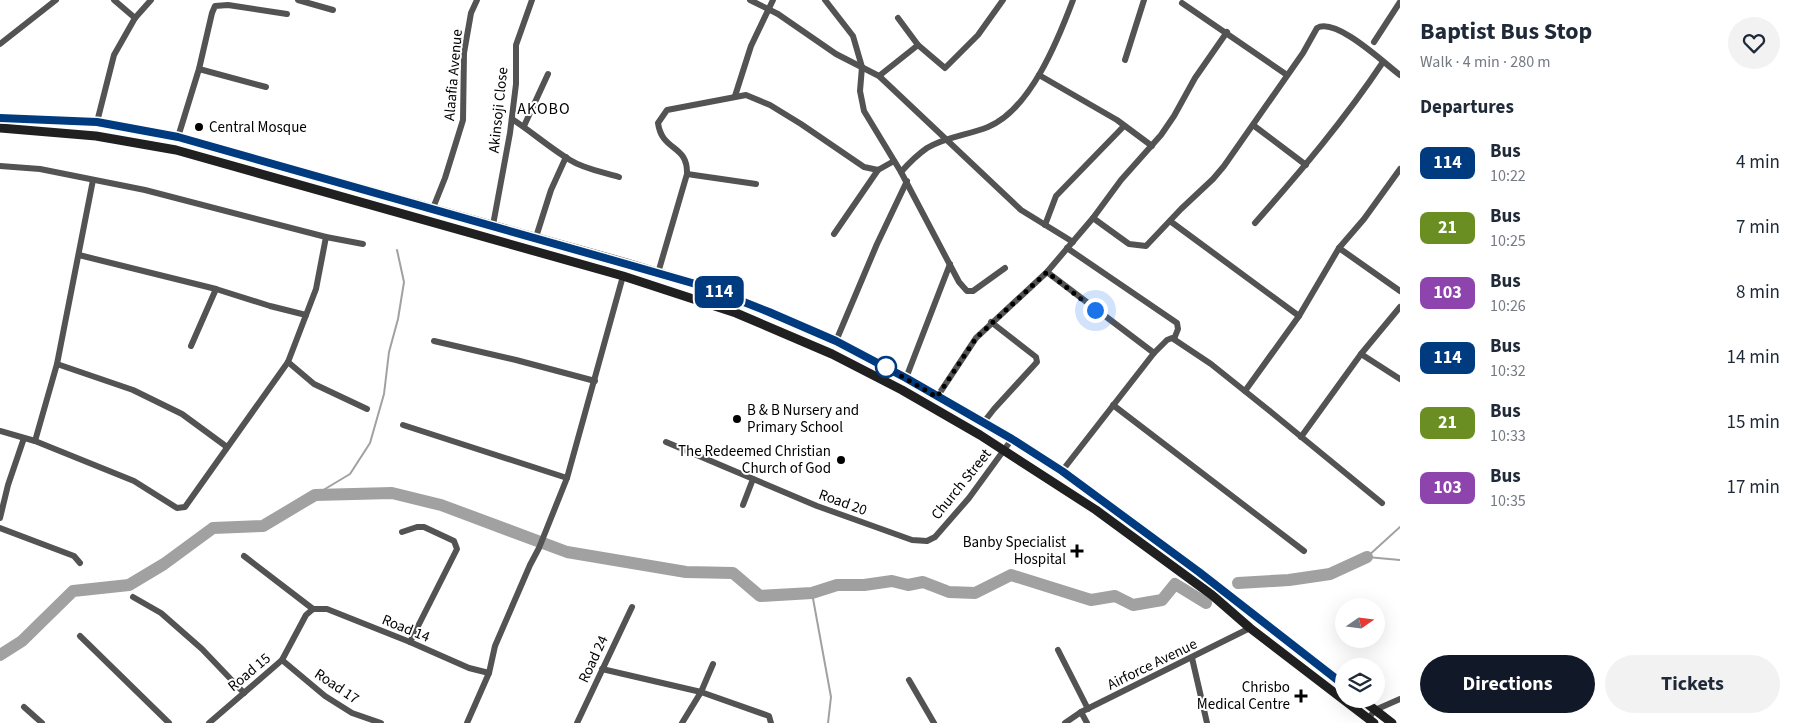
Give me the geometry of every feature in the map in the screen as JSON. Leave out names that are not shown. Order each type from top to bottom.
[{"type":"main road","points":[[0,118],[97,122],[178,137],[536,237],[706,287],[730,296],[836,341],[906,378],[1012,439],[1062,471],[1220,588],[1335,678]]},
{"type":"main road","points":[[0,128],[96,136],[176,150],[623,276],[736,313],[832,354],[902,390],[1004,450],[1096,510],[1212,595],[1250,628],[1371,721]]},
{"type":"main road","points":[[158,147],[161,134]]},
{"type":"main road","points":[[504,242],[508,229]]},
{"type":"main road","points":[[853,365],[859,354]]},
{"type":"main road","points":[[1372,708],[1392,723]]},
{"type":"street","points":[[0,44],[56,0]]},
{"type":"street","points":[[114,0],[135,18]]},
{"type":"street","points":[[97,122],[114,55],[135,18],[151,0]]},
{"type":"street","points":[[298,0],[333,10]]},
{"type":"street","name":"Alaafia Avenue","points":[[433,208],[445,178],[463,120],[464,53],[471,13],[477,0]]},
{"type":"street","name":"Akinsoji Close","points":[[493,225],[509,143],[516,84],[516,45],[532,0]]},
{"type":"street","points":[[750,0],[768,8],[836,54],[879,76],[1021,210],[1073,242]]},
{"type":"street","points":[[735,96],[751,46],[772,0]]},
{"type":"street","points":[[825,0],[853,36],[862,67],[860,91],[864,111],[902,172],[959,282],[969,292],[976,290],[1005,268]]},
{"type":"street","points":[[898,18],[918,45],[945,68],[978,35],[1004,0]]},
{"type":"street","points":[[902,172],[928,147],[989,127],[1000,120],[1024,98],[1039,75],[1065,20],[1072,0]]},
{"type":"street","points":[[1125,60],[1144,0]]},
{"type":"street","points":[[1374,42],[1400,2]]},
{"type":"street","points":[[1182,3],[1227,32],[1288,76]]},
{"type":"street","points":[[178,137],[199,69],[215,6],[228,5],[286,14]]},
{"type":"street","points":[[1093,218],[1129,244],[1146,246],[1214,179],[1288,76],[1317,28],[1323,26],[1334,28],[1344,33],[1370,50],[1400,75]]},
{"type":"street","points":[[937,397],[976,338],[991,322],[1047,272],[1093,218],[1121,180],[1152,146],[1174,116],[1195,78],[1227,32]]},
{"type":"street","points":[[879,76],[918,45]]},
{"type":"street","points":[[1255,223],[1306,165],[1383,62]]},
{"type":"street","points":[[199,69],[266,87]]},
{"type":"street","points":[[524,126],[548,74]]},
{"type":"street","points":[[1039,75],[1124,126],[1152,146]]},
{"type":"street","points":[[658,273],[687,174],[685,157],[666,143],[659,130],[658,122],[667,110],[746,95],[770,105],[864,167],[878,170]]},
{"type":"street","points":[[512,119],[578,164],[619,177]]},
{"type":"street","points":[[1253,125],[1306,165]]},
{"type":"street","points":[[1045,225],[1056,196],[1124,126]]},
{"type":"street","points":[[536,237],[551,190],[566,157]]},
{"type":"street","points":[[834,234],[878,170],[894,161]]},
{"type":"street","points":[[0,166],[40,169],[93,180],[214,207],[326,237],[363,244]]},
{"type":"street","points":[[1245,391],[1299,316],[1339,248],[1364,219],[1400,169]]},
{"type":"street","points":[[687,174],[756,184]]},
{"type":"street","points":[[35,441],[57,364],[93,180]]},
{"type":"street","points":[[836,341],[877,244],[907,181]]},
{"type":"street","points":[[1170,221],[1299,316]]},
{"type":"street","points":[[0,431],[35,441],[134,481],[177,508],[185,507],[288,362],[316,289],[326,237]]},
{"type":"street","points":[[1067,248],[1177,323],[1178,328],[1174,339]]},
{"type":"street","points":[[1339,248],[1400,291]]},
{"type":"street","points":[[79,255],[216,289],[258,303],[306,315]]},
{"type":"street","points":[[906,378],[950,264]]},
{"type":"street","points":[[1047,272],[1154,353]]},
{"type":"street","points":[[468,723],[488,673],[495,646],[539,548],[567,478],[623,276]]},
{"type":"street","points":[[191,346],[216,289]]},
{"type":"street","points":[[1301,437],[1361,354],[1400,307]]},
{"type":"street","points":[[983,423],[1037,362],[1036,357],[991,322]]},
{"type":"street","points":[[1062,471],[1154,353],[1167,340],[1174,339],[1211,364],[1382,504]]},
{"type":"street","points":[[434,342],[516,360],[595,381]]},
{"type":"street","points":[[1361,354],[1400,379]]},
{"type":"street","points":[[288,362],[314,384],[367,409]]},
{"type":"street","points":[[57,364],[133,390],[182,414],[227,447]]},
{"type":"street","points":[[1113,404],[1304,551]]},
{"type":"street","points":[[403,424],[567,478]]},
{"type":"street","points":[[0,518],[8,485],[24,438]]},
{"type":"street","name":"Church Street","points":[[927,541],[935,536],[969,498],[1012,439]]},
{"type":"street","name":"Road 20","points":[[666,442],[817,506],[912,540],[927,541]]},
{"type":"street","points":[[743,504],[753,479]]},
{"type":"street","points":[[402,532],[417,527],[424,527],[454,541],[457,549],[410,642]]},
{"type":"street","points":[[0,528],[74,556],[80,563]]},
{"type":"street","points":[[244,556],[314,609]]},
{"type":"street","points":[[133,597],[161,613],[202,649],[244,693]]},
{"type":"street","name":"Road 24","points":[[577,723],[632,607]]},
{"type":"street","name":"Road 14","points":[[314,609],[327,609],[469,668],[488,673]]},
{"type":"street","name":"Road 15","points":[[209,723],[282,660],[306,616],[314,609]]},
{"type":"street","name":"Airforce Avenue","points":[[1065,723],[1081,712],[1250,628]]},
{"type":"street","points":[[80,636],[169,723]]},
{"type":"street","points":[[1058,650],[1088,709]]},
{"type":"street","points":[[1192,658],[1207,723]]},
{"type":"street","name":"Road 17","points":[[282,660],[325,696],[352,713],[379,722]]},
{"type":"street","points":[[682,723],[701,692],[714,664]]},
{"type":"street","points":[[602,669],[701,692],[769,716],[771,723]]},
{"type":"street","points":[[909,680],[934,723]]},
{"type":"street","points":[[1371,721],[1375,710],[1400,699]]},
{"type":"street","points":[[24,707],[42,723]]},
{"type":"street","points":[[1081,712],[1087,723]]},
{"type":"waterway","points":[[315,495],[350,474],[370,443],[384,394],[389,352],[398,319],[404,282],[397,250]]},
{"type":"waterway","points":[[0,655],[22,641],[73,591],[129,585],[164,564],[213,528],[263,526],[315,495],[392,493],[441,505],[567,552],[686,572],[733,573],[760,596],[812,593],[837,585],[864,585],[892,581],[908,585],[923,582],[949,592],[975,593],[1011,575],[1091,600],[1115,596],[1133,605],[1162,600],[1175,584],[1206,603]]},
{"type":"waterway","points":[[1367,557],[1400,527]]},
{"type":"waterway","points":[[1367,557],[1400,560]]},
{"type":"waterway","points":[[1238,583],[1289,580],[1330,574],[1367,557]]},
{"type":"waterway","points":[[812,593],[831,697],[828,723]]},
{"type":"bus line","name":"114","points":[[0,118],[97,122],[178,137],[706,287],[769,312],[836,341],[906,378],[1012,439],[1062,471],[1199,572],[1335,678]]},
{"type":"place","name":"Central Mosque","points":[[199,127]]},
{"type":"place","name":"B & B Nursery and Primary School","points":[[737,419]]},
{"type":"place","name":"The Redeemed Christian Church of God","points":[[841,460]]},
{"type":"place","name":"Banby Specialist Hospital","points":[[1077,551]]},
{"type":"place","name":"Chrisbo Medical Centre","points":[[1301,696]]},
{"type":"district","name":"AKOBO","points":[[544,108]]},
{"type":"route","points":[[886,367],[937,397],[976,338],[991,322],[1047,272],[1095,310]]}]
